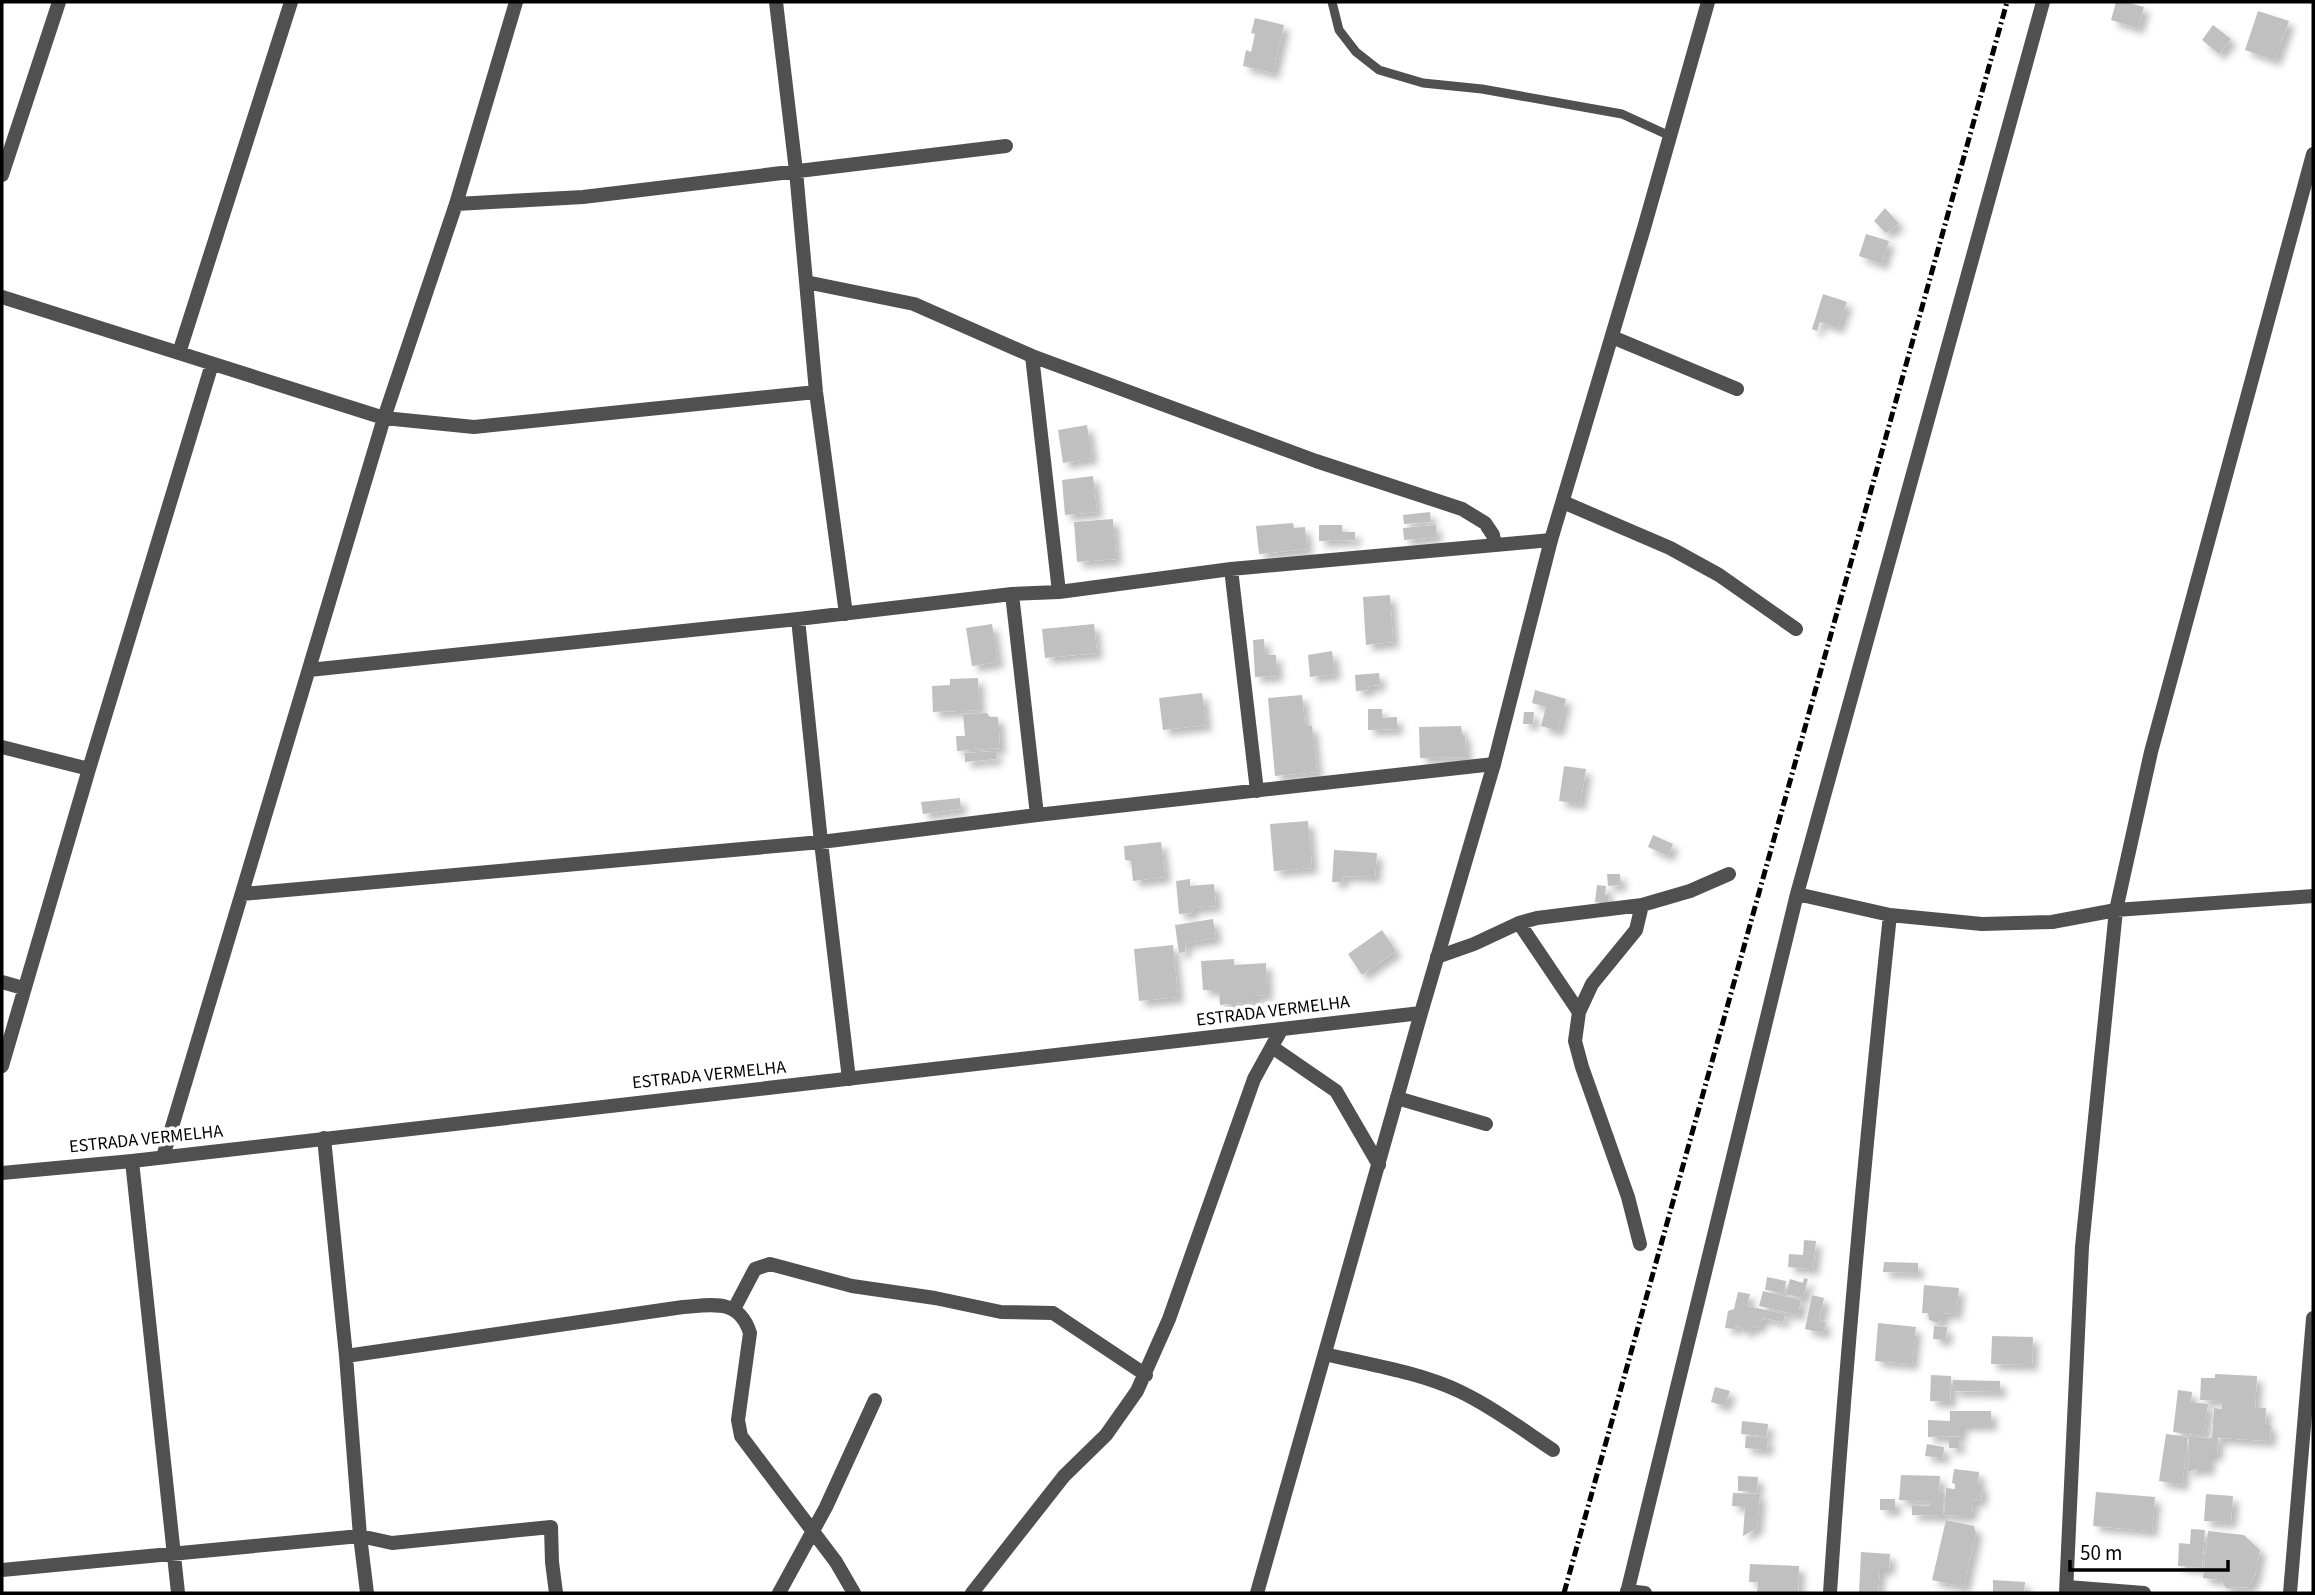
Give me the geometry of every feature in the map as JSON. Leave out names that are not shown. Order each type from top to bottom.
[{"type":"street","points":[[2,175],[59,2]]},
{"type":"street","points":[[179,354],[290,2]]},
{"type":"street","points":[[163,1157],[384,418],[456,204],[516,2]]},
{"type":"street","points":[[776,2],[796,171],[816,392],[846,614]]},
{"type":"street","points":[[1257,1593],[1494,764],[1551,540],[1708,2]]},
{"type":"street","points":[[1645,1593],[1627,1592],[1797,894],[2043,2]]},
{"type":"street","points":[[456,204],[583,197],[1006,146]]},
{"type":"street","points":[[2144,1593],[2066,1590],[2082,1247],[2116,910],[2151,752],[2313,154]]},
{"type":"street","points":[[806,282],[914,304],[1032,355],[1316,461],[1462,509],[1485,523],[1493,535],[1494,545]]},
{"type":"street","points":[[2,297],[384,418],[474,427],[816,392]]},
{"type":"street","points":[[1612,337],[1737,388]]},
{"type":"street","points":[[1032,355],[1059,592]]},
{"type":"street","points":[[2,1066],[23,988],[212,364]]},
{"type":"street","points":[[1563,502],[1670,548],[1719,575],[1796,629]]},
{"type":"street","points":[[309,670],[1012,594],[1059,592],[1231,569],[1551,540]]},
{"type":"street","points":[[1231,569],[1257,791]]},
{"type":"street","points":[[1012,594],[1037,815]]},
{"type":"street","points":[[798,619],[849,1079]]},
{"type":"street","points":[[2,747],[89,769]]},
{"type":"street","points":[[242,894],[821,842],[1494,764]]},
{"type":"street","points":[[1437,957],[1519,923],[1537,918],[1643,905],[1690,891],[1728,874]]},
{"type":"street","points":[[1797,894],[1890,915],[1982,924],[2052,922],[2116,910],[2313,896]]},
{"type":"street","points":[[1640,1244],[1628,1197],[1581,1067],[1575,1041],[1579,1012],[1592,984],[1636,930],[1643,905]]},
{"type":"street","points":[[1830,1593],[1861,1182],[1890,915]]},
{"type":"street","points":[[1519,923],[1579,1012]]},
{"type":"street","points":[[2,982],[23,988]]},
{"type":"street","name":"ESTRADA VERMELHA","points":[[2,1173],[132,1161],[1421,1013]]},
{"type":"street","points":[[972,1593],[1064,1476],[1106,1435],[1146,1375],[1199,1239],[1254,1079],[1281,1030]]},
{"type":"street","points":[[1272,1047],[1336,1091],[1378,1165]]},
{"type":"street","points":[[1397,1098],[1486,1124]]},
{"type":"street","points":[[324,1138],[367,1593]]},
{"type":"street","points":[[132,1161],[178,1593]]},
{"type":"street","points":[[734,1309],[755,1269],[770,1264],[852,1286],[935,1298],[1001,1312],[1053,1313],[1146,1375]]},
{"type":"street","points":[[346,1356],[682,1307],[725,1305],[734,1309],[747,1322],[750,1333],[738,1420],[741,1436],[812,1530],[854,1593]]},
{"type":"street","points":[[2290,1593],[2309,1409],[2313,1318]]},
{"type":"street","points":[[1325,1354],[1413,1374],[1460,1392],[1505,1417],[1553,1450]]},
{"type":"street","points":[[779,1593],[825,1507],[875,1400]]},
{"type":"street","points":[[2,1570],[360,1536],[392,1543],[551,1527],[556,1593]]},
{"type":"lane","points":[[1332,2],[1339,30],[1356,52],[1379,71],[1423,83],[1482,89],[1622,114],[1670,136]]},
{"type":"building","points":[[2116,2],[2144,7],[2138,28],[2111,20]]},
{"type":"building","points":[[2258,11],[2289,21],[2275,60],[2245,50]]},
{"type":"building","points":[[1255,18],[1284,25],[1273,73],[1243,66],[1246,50],[1251,52],[1255,34],[1251,33]]},
{"type":"building","points":[[2213,25],[2231,39],[2219,54],[2202,40]]},
{"type":"building","points":[[1885,208],[1899,224],[1886,233],[1874,221]]},
{"type":"building","points":[[1866,234],[1889,241],[1882,264],[1859,256]]},
{"type":"building","points":[[1823,294],[1847,302],[1838,328],[1820,322],[1817,331],[1812,329]]},
{"type":"building","points":[[1087,425],[1092,458],[1063,463],[1058,430]]},
{"type":"building","points":[[1093,476],[1097,512],[1065,515],[1062,480]]},
{"type":"building","points":[[1430,512],[1431,522],[1404,524],[1403,515]]},
{"type":"building","points":[[1113,519],[1116,559],[1077,562],[1074,522]]},
{"type":"building","points":[[1293,523],[1294,528],[1305,527],[1307,549],[1259,554],[1256,526]]},
{"type":"building","points":[[1319,525],[1342,525],[1342,532],[1355,532],[1355,540],[1319,541]]},
{"type":"building","points":[[1436,525],[1436,537],[1404,540],[1403,528]]},
{"type":"building","points":[[1390,595],[1393,642],[1366,645],[1363,597]]},
{"type":"building","points":[[992,624],[998,662],[972,666],[966,628]]},
{"type":"building","points":[[1094,624],[1097,653],[1045,658],[1042,629]]},
{"type":"building","points":[[1264,639],[1265,655],[1276,655],[1277,676],[1255,677],[1253,640]]},
{"type":"building","points":[[1332,651],[1335,674],[1310,677],[1308,655]]},
{"type":"building","points":[[1379,673],[1380,685],[1368,686],[1369,690],[1356,691],[1355,675]]},
{"type":"building","points":[[978,678],[979,710],[933,712],[932,686],[950,685],[950,679]]},
{"type":"building","points":[[1535,690],[1566,699],[1558,731],[1541,726],[1546,707],[1532,703]]},
{"type":"building","points":[[1202,693],[1206,725],[1163,730],[1159,698]]},
{"type":"building","points":[[1302,695],[1305,726],[1312,726],[1317,772],[1275,776],[1268,698]]},
{"type":"building","points":[[1368,709],[1382,709],[1382,718],[1397,717],[1397,729],[1368,730]]},
{"type":"building","points":[[1524,712],[1534,712],[1533,724],[1523,724]]},
{"type":"building","points":[[987,713],[990,717],[998,717],[1000,748],[957,751],[956,736],[965,736],[963,714]]},
{"type":"building","points":[[1461,726],[1465,736],[1466,757],[1420,758],[1419,727]]},
{"type":"building","points":[[996,751],[996,759],[965,762],[965,753]]},
{"type":"building","points":[[1564,766],[1586,769],[1580,804],[1559,801]]},
{"type":"building","points":[[960,798],[961,809],[923,814],[921,802]]},
{"type":"building","points":[[1308,821],[1312,868],[1274,871],[1270,824]]},
{"type":"building","points":[[1653,835],[1673,844],[1668,856],[1648,847]]},
{"type":"building","points":[[1161,842],[1165,877],[1133,881],[1131,861],[1125,860],[1124,846]]},
{"type":"building","points":[[1334,850],[1377,853],[1375,877],[1343,876],[1342,882],[1332,882]]},
{"type":"building","points":[[1607,874],[1620,874],[1621,885],[1608,886]]},
{"type":"building","points":[[1190,879],[1190,886],[1214,884],[1216,906],[1193,908],[1191,913],[1179,914],[1176,881]]},
{"type":"building","points":[[1597,885],[1606,886],[1608,904],[1595,902]]},
{"type":"building","points":[[1213,919],[1216,938],[1186,943],[1185,952],[1179,953],[1175,925]]},
{"type":"building","points":[[1382,930],[1396,951],[1362,975],[1348,954]]},
{"type":"building","points":[[1173,945],[1178,997],[1139,1001],[1134,949]]},
{"type":"building","points":[[1234,959],[1234,965],[1266,963],[1267,995],[1254,996],[1254,1002],[1220,1005],[1219,990],[1203,990],[1201,961]]},
{"type":"building","points":[[1804,1240],[1816,1241],[1813,1269],[1788,1267],[1789,1254],[1803,1255]]},
{"type":"building","points":[[1884,1262],[1918,1263],[1918,1273],[1883,1272]]},
{"type":"building","points":[[1767,1277],[1786,1281],[1784,1293],[1765,1290]]},
{"type":"building","points":[[1804,1278],[1808,1279],[1803,1298],[1786,1294],[1790,1279],[1803,1283]]},
{"type":"building","points":[[1924,1285],[1959,1288],[1956,1314],[1943,1313],[1943,1319],[1938,1323],[1929,1320],[1928,1313],[1922,1313]]},
{"type":"building","points":[[1763,1291],[1801,1300],[1798,1315],[1759,1306]]},
{"type":"building","points":[[1738,1292],[1750,1294],[1747,1306],[1785,1314],[1783,1322],[1763,1318],[1758,1328],[1753,1326],[1747,1332],[1742,1331],[1743,1327],[1725,1328],[1728,1311],[1734,1309]]},
{"type":"building","points":[[1812,1295],[1824,1298],[1819,1321],[1826,1322],[1823,1333],[1805,1329]]},
{"type":"building","points":[[1878,1323],[1916,1327],[1912,1364],[1875,1361]]},
{"type":"building","points":[[1934,1326],[1947,1327],[1946,1340],[1933,1339]]},
{"type":"building","points":[[1992,1336],[2033,1337],[2032,1365],[1991,1364]]},
{"type":"building","points":[[2215,1374],[2257,1376],[2255,1408],[2266,1408],[2265,1423],[2271,1426],[2270,1441],[2218,1438],[2217,1455],[2209,1455],[2209,1469],[2188,1472],[2189,1437],[2212,1438],[2214,1408],[2222,1409],[2222,1401],[2200,1400],[2201,1378],[2215,1378]]},
{"type":"building","points":[[1931,1375],[1951,1376],[1950,1402],[1930,1401]]},
{"type":"building","points":[[1953,1380],[2000,1381],[2000,1392],[1953,1391]]},
{"type":"building","points":[[1715,1387],[1730,1391],[1725,1406],[1711,1402]]},
{"type":"building","points":[[2178,1390],[2192,1392],[2191,1402],[2208,1404],[2204,1436],[2173,1432]]},
{"type":"building","points":[[1950,1411],[1991,1411],[1991,1425],[1961,1425],[1961,1436],[1928,1437],[1928,1420],[1950,1421]]},
{"type":"building","points":[[1742,1421],[1768,1424],[1767,1436],[1741,1434]]},
{"type":"building","points":[[2166,1434],[2188,1437],[2182,1485],[2159,1481]]},
{"type":"building","points":[[1746,1436],[1768,1438],[1767,1450],[1745,1448]]},
{"type":"building","points":[[1949,1438],[1959,1438],[1959,1448],[1949,1448]]},
{"type":"building","points":[[1927,1444],[1944,1447],[1943,1458],[1925,1456]]},
{"type":"building","points":[[1954,1469],[1979,1472],[1981,1501],[1973,1500],[1972,1512],[1966,1516],[1944,1515],[1946,1488],[1955,1489],[1955,1484],[1952,1483]]},
{"type":"building","points":[[1901,1475],[1940,1476],[1939,1490],[1944,1493],[1943,1516],[1912,1515],[1912,1505],[1930,1506],[1931,1502],[1899,1500]]},
{"type":"building","points":[[1738,1476],[1758,1477],[1757,1492],[1738,1491]]},
{"type":"building","points":[[2096,1492],[2155,1497],[2152,1531],[2093,1526]]},
{"type":"building","points":[[1733,1493],[1760,1494],[1757,1528],[1743,1536],[1745,1507],[1732,1506]]},
{"type":"building","points":[[2206,1494],[2233,1496],[2231,1522],[2204,1521]]},
{"type":"building","points":[[1880,1499],[1895,1499],[1895,1510],[1880,1510]]},
{"type":"building","points":[[1946,1520],[1974,1526],[1976,1533],[1964,1587],[1932,1580]]},
{"type":"building","points":[[2191,1529],[2205,1530],[2202,1568],[2178,1566],[2179,1543],[2190,1544]]},
{"type":"building","points":[[2208,1531],[2244,1535],[2260,1550],[2255,1576],[2249,1587],[2226,1588],[2221,1580],[2203,1578]]},
{"type":"building","points":[[1861,1552],[1890,1554],[1889,1569],[1880,1569],[1878,1592],[1859,1593]]},
{"type":"building","points":[[1750,1564],[1799,1566],[1798,1593],[1757,1593],[1758,1582],[1749,1582]]},
{"type":"building","points":[[1993,1580],[2025,1582],[2024,1593],[1993,1593]]},
{"type":"railway","points":[[1564,1593],[2007,2]]}]
